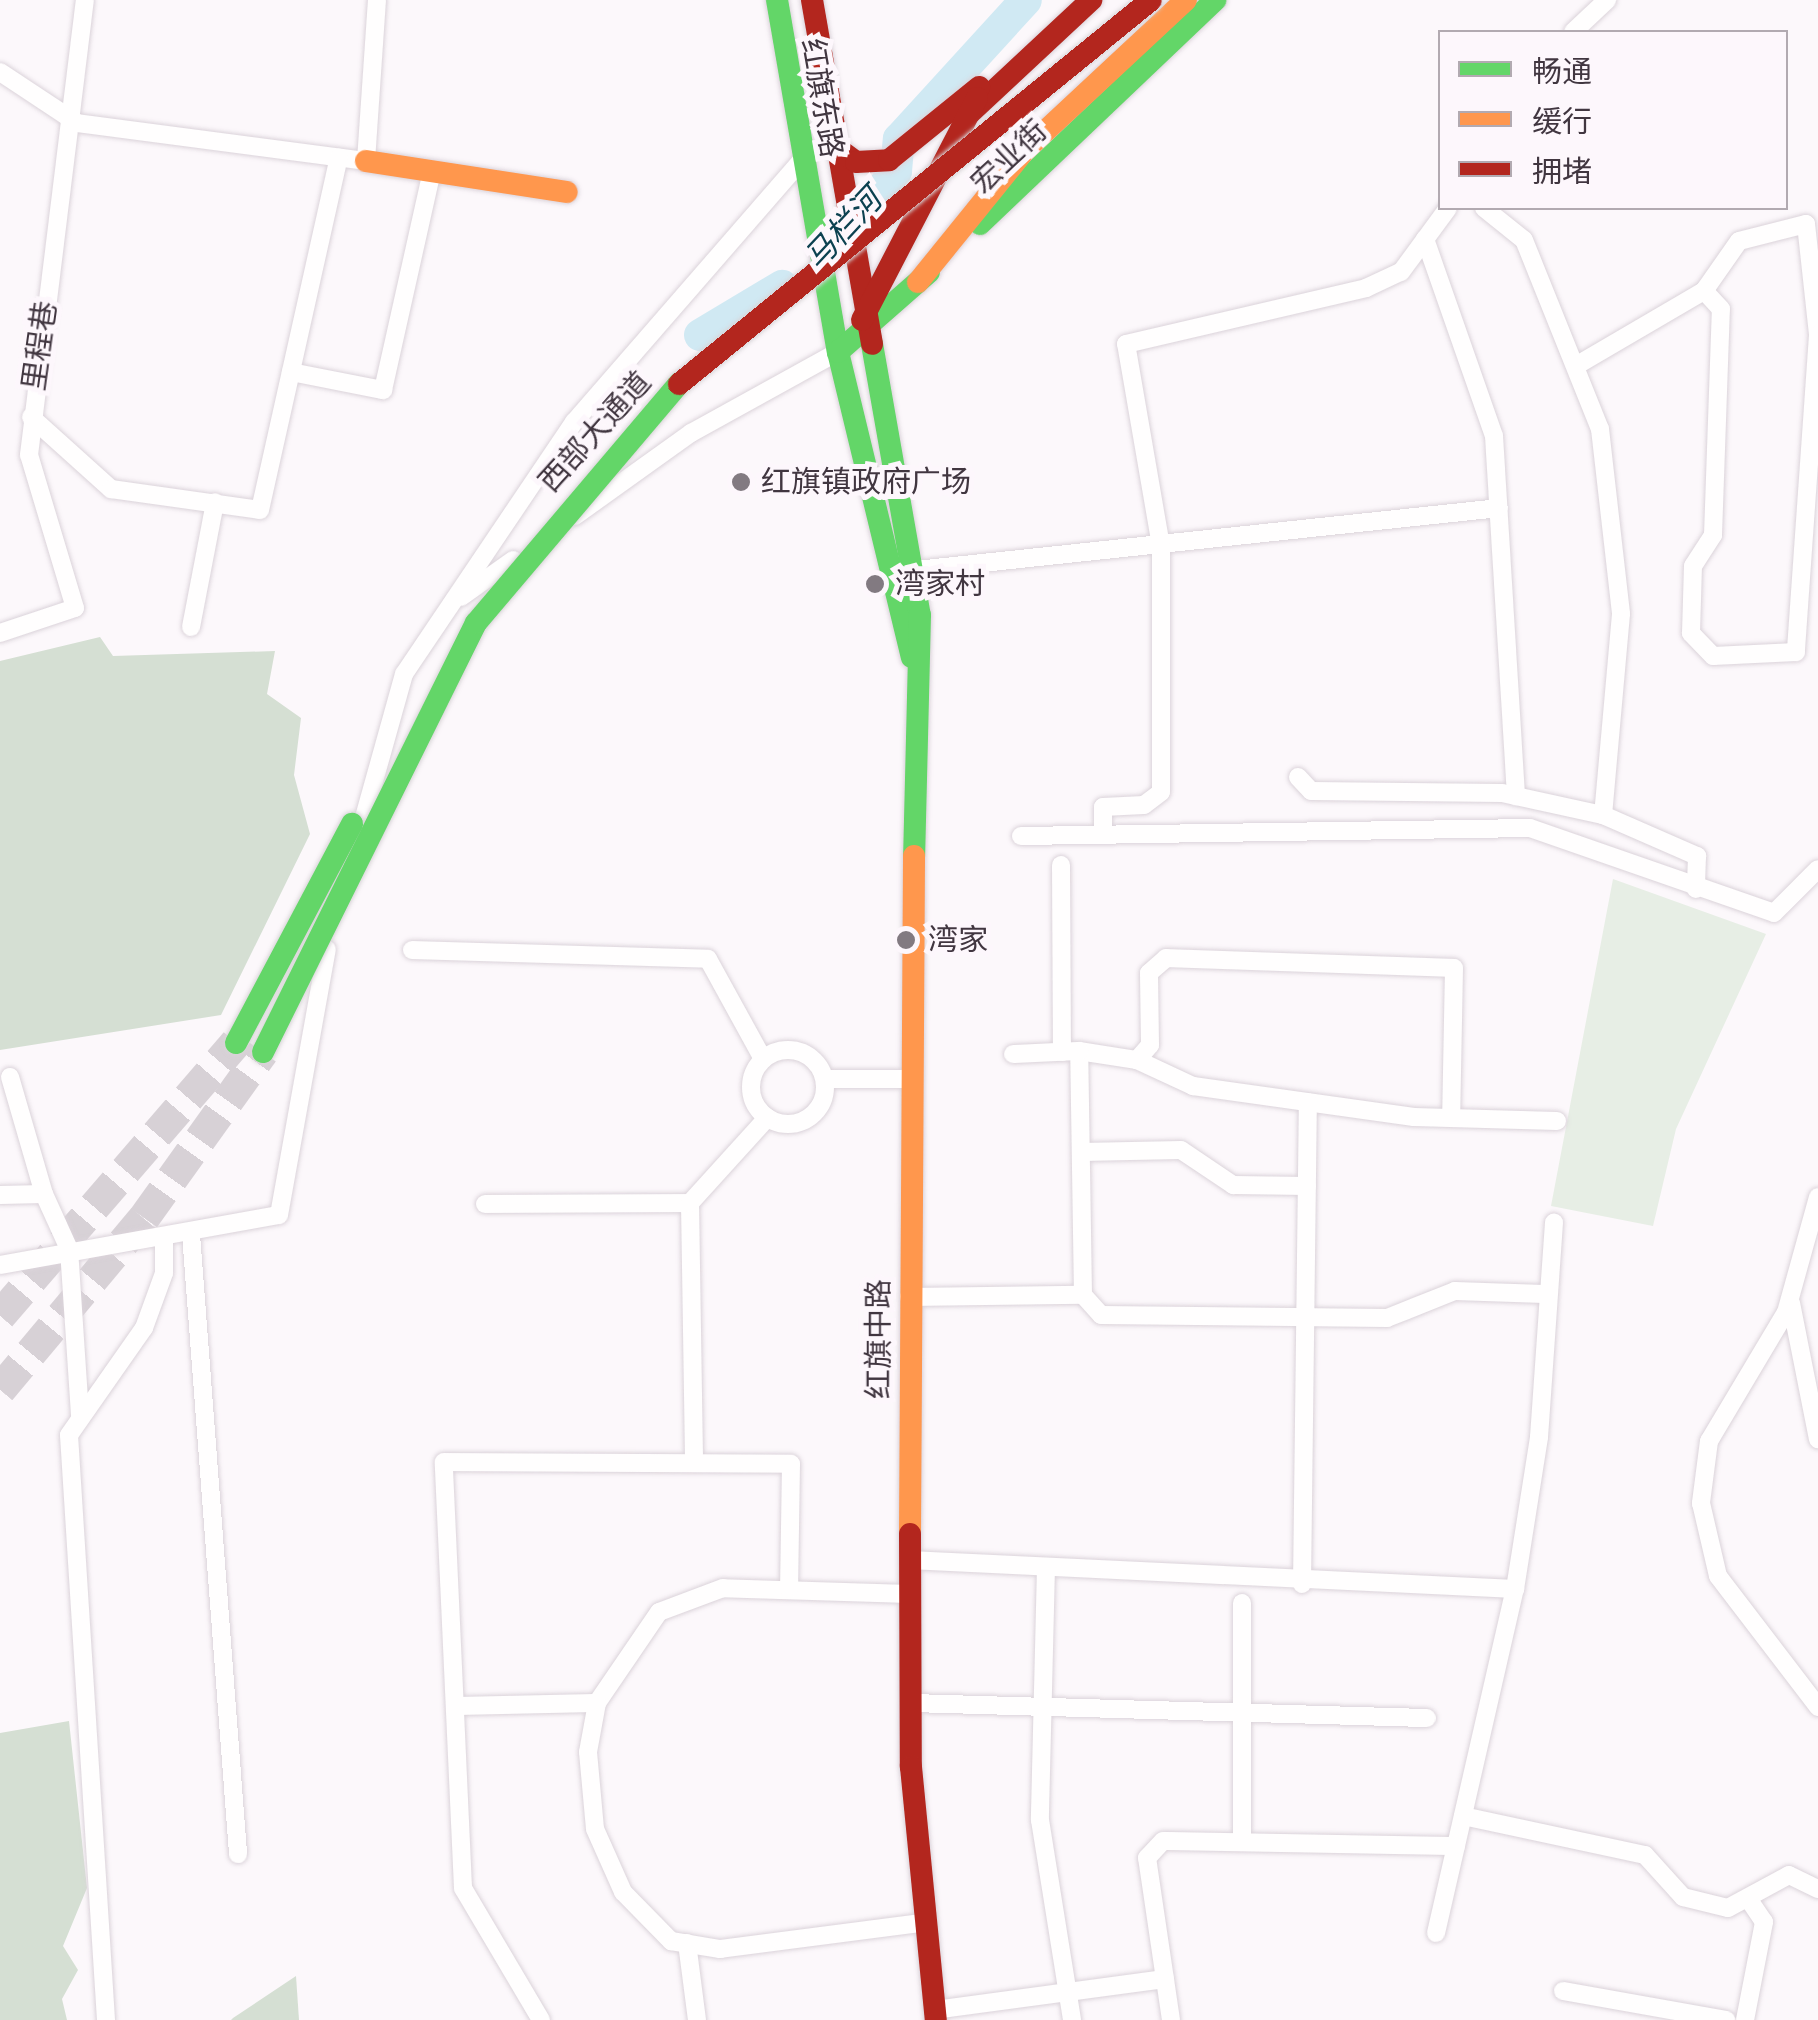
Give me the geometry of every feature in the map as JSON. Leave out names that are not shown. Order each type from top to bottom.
[{"type":"main road","name":"红旗东路","points":[[777,0],[833,324]]},
{"type":"main road","name":"红旗东路","points":[[812,0],[830,144],[862,318]]},
{"type":"main road","points":[[830,144],[876,165],[907,150],[1075,0]]},
{"type":"main road","points":[[970,113],[1091,0]]},
{"type":"main road","name":"西部大通道","points":[[236,1043],[463,615],[550,502],[672,368],[1126,0]]},
{"type":"main road","name":"西部大通道","points":[[263,1052],[476,624],[562,512],[682,380],[1151,0]]},
{"type":"main road","points":[[918,282],[1026,150],[1186,0]]},
{"type":"main road","name":"宏业街","points":[[838,352],[862,318],[918,282],[1215,0]]},
{"type":"main road","points":[[862,318],[921,220],[984,82]]},
{"type":"main road","points":[[366,161],[567,192]]},
{"type":"main road","name":"红旗中路","points":[[862,318],[916,571],[908,1080],[909,1594],[920,1923],[935,2015]]},
{"type":"main road","name":"红旗中路","points":[[833,324],[887,571],[912,657]]},
{"type":"street","name":"里程巷","points":[[0,633],[75,608],[29,455],[31,417],[76,123],[85,0]]},
{"type":"street","points":[[0,72],[76,123],[366,161],[376,0]]},
{"type":"street","points":[[1575,30],[1607,0]]},
{"type":"street","points":[[31,417],[111,489],[260,510],[339,158]]},
{"type":"street","points":[[0,1266],[68,1249],[164,1240],[279,1215],[324,960],[404,674],[574,422],[804,167]]},
{"type":"street","points":[[291,372],[383,390],[432,171]]},
{"type":"street","points":[[1102,834],[1103,808],[1144,804],[1160,792],[1161,546],[1126,344],[1366,288],[1401,272],[1447,210]]},
{"type":"street","points":[[1486,210],[1524,240],[1579,364],[1600,429],[1622,614],[1603,815]]},
{"type":"street","points":[[1579,364],[1704,291],[1739,241],[1806,224],[1818,335],[1803,630],[1796,652],[1783,659],[1714,656],[1691,633],[1694,566],[1713,535],[1721,309],[1704,291]]},
{"type":"street","points":[[1425,239],[1444,307],[1476,368],[1499,508],[1516,796]]},
{"type":"street","points":[[452,603],[691,433],[838,352]]},
{"type":"street","points":[[191,626],[215,502]]},
{"type":"street","points":[[887,571],[1161,546],[1499,508]]},
{"type":"street","points":[[1298,778],[1311,792],[1516,796],[1603,815],[1697,856],[1696,890]]},
{"type":"street","points":[[1021,836],[1512,826],[1774,913],[1818,869]]},
{"type":"street","points":[[1060,865],[1081,1152],[1084,1295],[1101,1315],[1387,1318],[1455,1291],[1544,1294]]},
{"type":"street","points":[[412,950],[708,959],[763,1059]]},
{"type":"street","points":[[1137,1060],[1150,1045],[1149,973],[1166,958],[1454,968],[1451,1118]]},
{"type":"street","points":[[763,1059],[800,1052],[825,1079],[908,1080]]},
{"type":"street","points":[[1013,1054],[1071,1052],[1137,1060],[1192,1086],[1308,1102],[1451,1118],[1557,1121]]},
{"type":"street","points":[[763,1059],[751,1089],[766,1118],[791,1125],[814,1115],[825,1079]]},
{"type":"street","points":[[10,1077],[44,1194],[68,1249],[80,1416]]},
{"type":"street","points":[[1302,1584],[1308,1102]]},
{"type":"street","points":[[694,1462],[690,1203],[766,1118]]},
{"type":"street","points":[[1081,1152],[1181,1150],[1233,1185],[1306,1186]]},
{"type":"street","points":[[0,1194],[44,1194]]},
{"type":"street","points":[[1818,1197],[1809,1281],[1791,1302],[1708,1441],[1701,1503],[1718,1576],[1818,1707]]},
{"type":"street","points":[[484,1204],[690,1203]]},
{"type":"street","points":[[1436,1933],[1515,1590],[1539,1438],[1544,1294],[1554,1222]]},
{"type":"street","points":[[192,1234],[238,1854]]},
{"type":"street","points":[[106,2020],[69,1435],[144,1328],[164,1272],[164,1240]]},
{"type":"street","points":[[908,1298],[1084,1295]]},
{"type":"street","points":[[1791,1302],[1818,1438]]},
{"type":"street","points":[[541,2020],[464,1888],[444,1462],[790,1464],[789,1589]]},
{"type":"street","points":[[909,1560],[1302,1584],[1515,1590]]},
{"type":"street","points":[[1046,1567],[1040,1820],[1072,2020]]},
{"type":"street","points":[[909,1594],[722,1588],[659,1612],[597,1704],[588,1752],[595,1829],[623,1892],[670,1940],[720,1949],[920,1923]]},
{"type":"street","points":[[1242,1603],[1242,1842]]},
{"type":"street","points":[[911,1702],[1042,1710],[1427,1718]]},
{"type":"street","points":[[455,1706],[597,1704]]},
{"type":"street","points":[[1463,1816],[1645,1855],[1683,1897],[1728,1908],[1750,1903],[1789,1875],[1818,1889]]},
{"type":"street","points":[[1171,2020],[1148,1858],[1163,1841],[1456,1846]]},
{"type":"street","points":[[1746,2020],[1764,1922],[1750,1903]]},
{"type":"street","points":[[687,1943],[697,2020]]},
{"type":"street","points":[[935,2015],[1165,1979]]},
{"type":"street","points":[[1564,1992],[1726,2020]]},
{"type":"shaded area","points":[[100,637],[113,656],[275,651],[267,694],[301,718],[294,775],[310,834],[221,1015],[0,1050],[0,661]]},
{"type":"shaded area","points":[[1613,879],[1766,934],[1676,1129],[1653,1226],[1551,1206]]},
{"type":"shaded area","points":[[69,1721],[87,1888],[63,1946],[78,1970],[62,1999],[67,2020],[0,2020],[0,1733]]},
{"type":"shaded area","points":[[296,1976],[299,2020],[231,2020],[233,2018]]},
{"type":"waterway","name":"马栏河","points":[[837,244],[896,171],[899,139],[1026,0]]},
{"type":"waterway","name":"马栏河","points":[[700,335],[782,286]]},
{"type":"tunnel","points":[[0,1316],[236,1043]]},
{"type":"tunnel","points":[[0,1390],[144,1218],[263,1052]]},
{"type":"traffic: fast","points":[[777,0],[838,352],[912,657]]},
{"type":"traffic: fast","points":[[980,224],[1215,0]]},
{"type":"traffic: fast","points":[[838,352],[929,272]]},
{"type":"traffic: fast","points":[[872,344],[920,615],[914,856]]},
{"type":"traffic: fast","points":[[263,1052],[476,623],[679,384]]},
{"type":"traffic: fast","points":[[236,1043],[352,824]]},
{"type":"traffic: slow","points":[[918,282],[1025,150],[1186,0]]},
{"type":"traffic: slow","points":[[366,161],[567,192]]},
{"type":"traffic: slow","points":[[910,1534],[914,856]]},
{"type":"traffic: jam","points":[[812,0],[872,344]]},
{"type":"traffic: jam","points":[[970,113],[1091,0]]},
{"type":"traffic: jam","points":[[679,384],[1151,0]]},
{"type":"traffic: jam","points":[[830,143],[856,162],[889,160],[979,87]]},
{"type":"traffic: jam","points":[[862,320],[977,98]]},
{"type":"traffic: jam","points":[[910,1534],[911,1767],[936,2020]]},
{"type":"place","name":"红旗镇政府广场","points":[[741,482]]},
{"type":"place","name":"湾家村","points":[[875,584]]},
{"type":"place","name":"湾家","points":[[906,940]]}]
